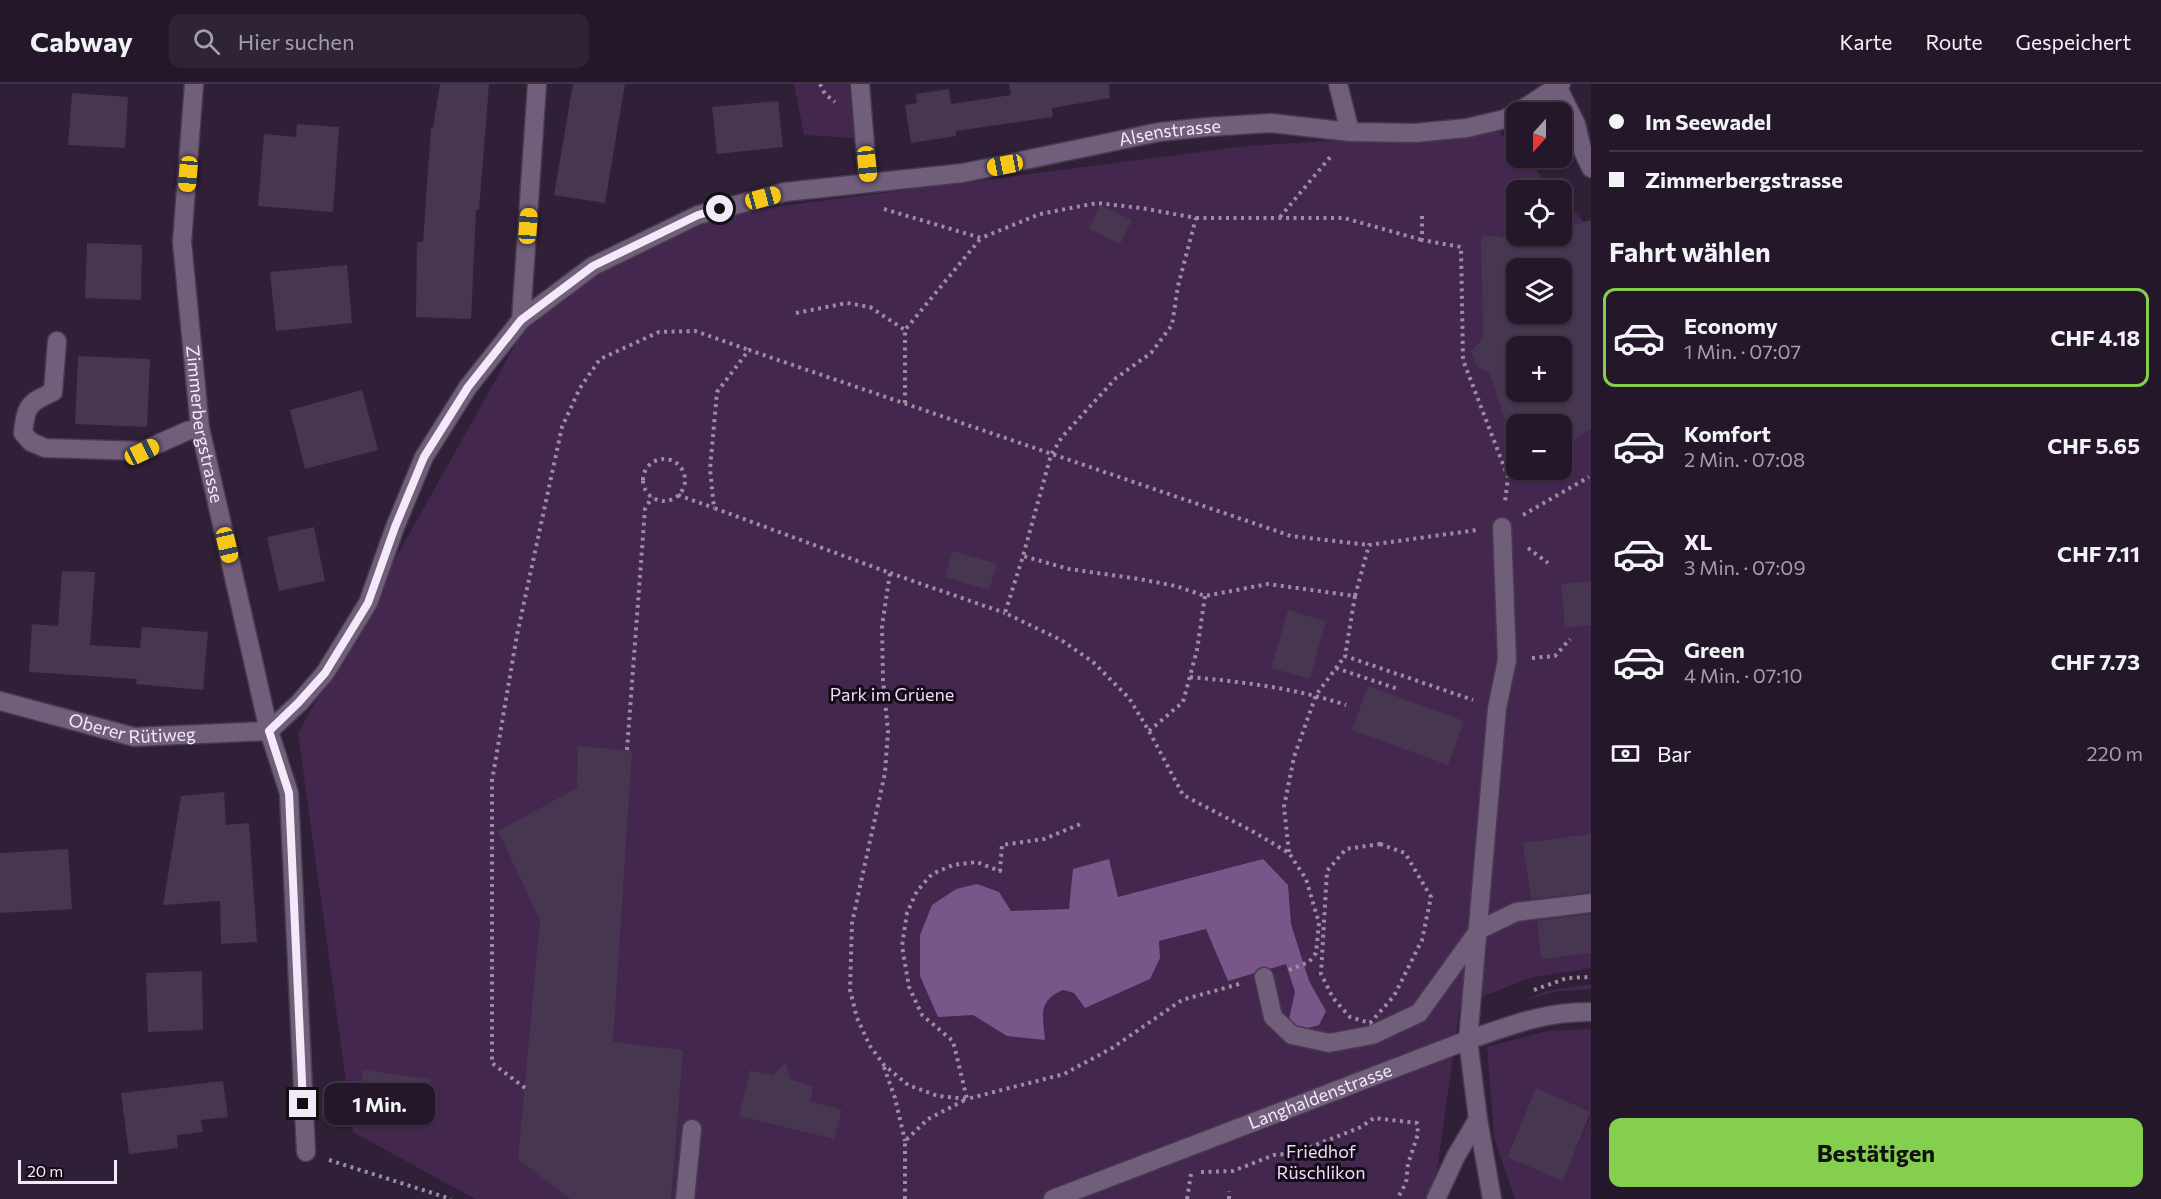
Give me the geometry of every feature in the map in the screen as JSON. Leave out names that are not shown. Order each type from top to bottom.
[{"type":"street","name":"Zimmerbergstrasse","points":[[194,84],[182,242],[200,428],[269,731],[289,793],[306,1152]]},
{"type":"street","points":[[521,320],[537,84]]},
{"type":"street","points":[[860,84],[868,182]]},
{"type":"street","points":[[1338,84],[1350,132]]},
{"type":"street","points":[[1559,85],[1576,124],[1582,149],[1591,168]]},
{"type":"street","name":"Alsenstrasse","points":[[269,731],[325,673],[368,603],[395,527],[424,457],[468,387],[521,320],[593,266],[698,215],[785,192],[963,173],[1159,132],[1207,126],[1271,123],[1350,132],[1415,133],[1467,128],[1504,119],[1559,85]]},
{"type":"street","points":[[57,341],[53,393],[34,400],[25,415],[22,433],[30,442],[45,448],[142,452],[187,431],[200,428]]},
{"type":"street","points":[[1492,1199],[1478,1119],[1468,1040],[1497,708],[1508,660],[1502,527]]},
{"type":"street","name":"Oberer Rütiweg","points":[[0,701],[134,737],[269,731]]},
{"type":"street","points":[[1264,977],[1273,1017],[1292,1035],[1329,1043],[1372,1035],[1419,1013],[1479,930],[1516,912],[1591,903]]},
{"type":"street","name":"Langhaldenstrasse","points":[[1053,1199],[1531,1018],[1567,1011],[1591,1012]]},
{"type":"street","points":[[1436,1199],[1456,1156],[1478,1119]]},
{"type":"street","points":[[685,1199],[692,1129]]},
{"type":"path","points":[[1280,218],[1350,132]]},
{"type":"path","points":[[906,403],[905,330],[981,238],[1040,214],[1098,203],[1196,218],[1344,218],[1422,240],[1461,247],[1463,360],[1508,477],[1502,527]]},
{"type":"path","points":[[880,208],[981,238]]},
{"type":"path","points":[[1422,216],[1422,240]]},
{"type":"path","points":[[1005,614],[1051,455],[1062,436],[1116,378],[1151,353],[1172,325],[1178,286],[1196,218]]},
{"type":"path","points":[[796,313],[847,303],[870,307],[905,330]]},
{"type":"path","points":[[525,1088],[492,1063],[492,781],[517,635],[562,427],[580,388],[600,359],[659,332],[695,331],[1291,536],[1369,545],[1502,527],[1589,477]]},
{"type":"path","points":[[714,508],[710,470],[717,392],[749,350]]},
{"type":"path","points":[[660,459],[674,460],[683,470],[685,484],[678,495],[665,501],[652,497],[647,492],[643,479],[648,466],[660,459]]},
{"type":"path","points":[[678,495],[1005,614],[1061,640],[1093,662],[1129,698],[1183,795],[1289,853],[1306,879],[1318,923],[1316,953]]},
{"type":"path","points":[[627,750],[645,509],[652,497]]},
{"type":"path","points":[[1289,853],[1284,807],[1294,757],[1316,695],[1345,656],[1355,596],[1369,545]]},
{"type":"path","points":[[1023,556],[1069,569],[1176,586],[1205,596],[1268,584],[1355,596]]},
{"type":"path","points":[[890,573],[882,626],[883,680],[888,731],[885,773],[852,923],[850,990],[870,1046],[884,1065],[908,1085],[938,1096],[967,1100]]},
{"type":"path","points":[[1149,731],[1183,702],[1197,650],[1205,596]]},
{"type":"path","points":[[1508,660],[1555,656],[1570,639]]},
{"type":"path","points":[[1345,656],[1497,708]]},
{"type":"path","points":[[1336,668],[1398,689]]},
{"type":"path","points":[[1190,677],[1267,685],[1316,695],[1346,705]]},
{"type":"path","points":[[967,1100],[953,1041],[922,1016],[909,987],[902,946],[907,913],[917,891],[932,874],[953,865],[977,862],[1000,871],[1002,845],[1044,839],[1083,823]]},
{"type":"path","points":[[905,1141],[928,1119],[967,1100],[1064,1074],[1112,1048],[1182,1000],[1283,972],[1309,962],[1323,946],[1327,871],[1346,849],[1380,844],[1405,853],[1431,897],[1422,940],[1394,996],[1370,1023],[1350,1017],[1334,998],[1321,974],[1323,946]]},
{"type":"path","points":[[884,1065],[895,1098],[905,1141],[905,1199]]},
{"type":"path","points":[[1187,1199],[1190,1174],[1233,1171],[1274,1155],[1295,1153],[1361,1126],[1374,1118],[1417,1123],[1418,1134],[1408,1164],[1406,1183],[1397,1199]]},
{"type":"path","points":[[306,1152],[451,1199]]},
{"type":"path","points":[[1229,1191],[1229,1199]]},
{"type":"green space","points":[[794,84],[849,84],[855,138],[804,135]]},
{"type":"green space","name":"Park im Grüene","points":[[1499,131],[1506,139],[1506,168],[1534,168],[1545,180],[1506,180],[1506,246],[1572,246],[1572,208],[1584,222],[1591,253],[1591,968],[1530,978],[1460,1006],[1433,1199],[475,1199],[353,1132],[298,733],[543,295],[696,217],[1246,146]]},
{"type":"green space","points":[[1591,984],[1591,989],[1559,991],[1525,1000],[1546,991]]},
{"type":"green space","points":[[1591,1029],[1591,1112],[1536,1089],[1507,1156],[1563,1180],[1591,1115],[1591,1199],[1515,1199],[1494,1138],[1487,1047],[1547,1031]]},
{"type":"shaded area","points":[[1109,859],[1118,897],[1263,859],[1288,885],[1291,924],[1309,981],[1326,1011],[1319,1025],[1300,1030],[1289,1019],[1295,992],[1286,964],[1228,981],[1206,929],[1159,941],[1160,958],[1150,979],[1085,1008],[1074,993],[1063,990],[1055,994],[1045,1004],[1043,1024],[1045,1040],[1007,1036],[973,1015],[938,1017],[920,976],[920,935],[932,905],[956,889],[977,884],[999,892],[1011,911],[1069,909],[1073,869]]},
{"type":"building","points":[[440,84],[489,84],[479,210],[476,210],[471,319],[416,317],[417,242],[423,242],[431,128],[433,128]]},
{"type":"building","points":[[573,84],[625,84],[605,203],[554,195]]},
{"type":"building","points":[[1009,84],[1109,84],[1110,98],[1052,108],[1053,117],[956,131],[956,136],[911,143],[905,105],[917,103],[916,94],[949,89],[951,104],[1011,95]]},
{"type":"building","points":[[72,93],[128,97],[125,148],[68,145]]},
{"type":"building","points":[[778,101],[783,147],[717,154],[712,107]]},
{"type":"building","points":[[297,124],[339,127],[333,212],[258,206],[264,134],[296,137]]},
{"type":"building","points":[[1100,205],[1132,220],[1120,244],[1089,229]]},
{"type":"building","points":[[1591,220],[1591,429],[1572,441],[1572,414],[1506,414],[1506,421],[1490,373],[1476,366],[1471,351],[1483,338],[1481,235],[1506,237],[1506,246],[1572,246],[1572,225]]},
{"type":"building","points":[[87,243],[142,245],[141,300],[85,298]]},
{"type":"building","points":[[347,265],[352,323],[276,331],[270,272]]},
{"type":"building","points":[[78,356],[150,359],[147,427],[75,424]]},
{"type":"building","points":[[362,390],[378,450],[305,469],[290,410]]},
{"type":"building","points":[[314,527],[325,581],[279,591],[267,537]]},
{"type":"building","points":[[952,551],[997,564],[989,590],[945,577]]},
{"type":"building","points":[[62,571],[95,572],[90,645],[140,648],[142,627],[208,632],[203,690],[136,684],[137,679],[29,672],[32,624],[58,626]]},
{"type":"building","points":[[1591,581],[1591,625],[1565,628],[1561,584]]},
{"type":"building","points":[[1288,610],[1326,621],[1310,679],[1271,668]]},
{"type":"building","points":[[1368,686],[1464,721],[1448,765],[1352,730]]},
{"type":"building","points":[[578,746],[632,751],[613,1042],[683,1050],[671,1199],[570,1199],[518,1159],[540,920],[498,831],[577,788]]},
{"type":"building","points":[[224,792],[226,825],[249,823],[257,942],[221,944],[220,901],[163,905],[181,796]]},
{"type":"building","points":[[1591,834],[1591,892],[1531,899],[1523,843]]},
{"type":"building","points":[[68,849],[72,909],[0,913],[0,853]]},
{"type":"building","points":[[1591,914],[1591,953],[1541,959],[1537,921]]},
{"type":"building","points":[[202,971],[203,1030],[148,1032],[146,973]]},
{"type":"building","points":[[785,1062],[791,1080],[813,1086],[810,1101],[842,1110],[834,1139],[739,1116],[750,1070],[773,1076]]},
{"type":"building","points":[[363,1070],[430,1079],[425,1118],[358,1110]]},
{"type":"building","points":[[223,1081],[228,1117],[201,1120],[203,1132],[177,1135],[178,1148],[129,1154],[121,1093]]},
{"type":"building","points":[[1536,1088],[1591,1112],[1563,1181],[1507,1157]]},
{"type":"route","points":[[303,1104],[289,793],[269,731],[325,673],[368,603],[395,527],[424,457],[468,387],[521,320],[593,266],[698,215],[720,209]]},
{"type":"park label","name":"Friedhof Rüschlikon","points":[[1321,1162]]}]
